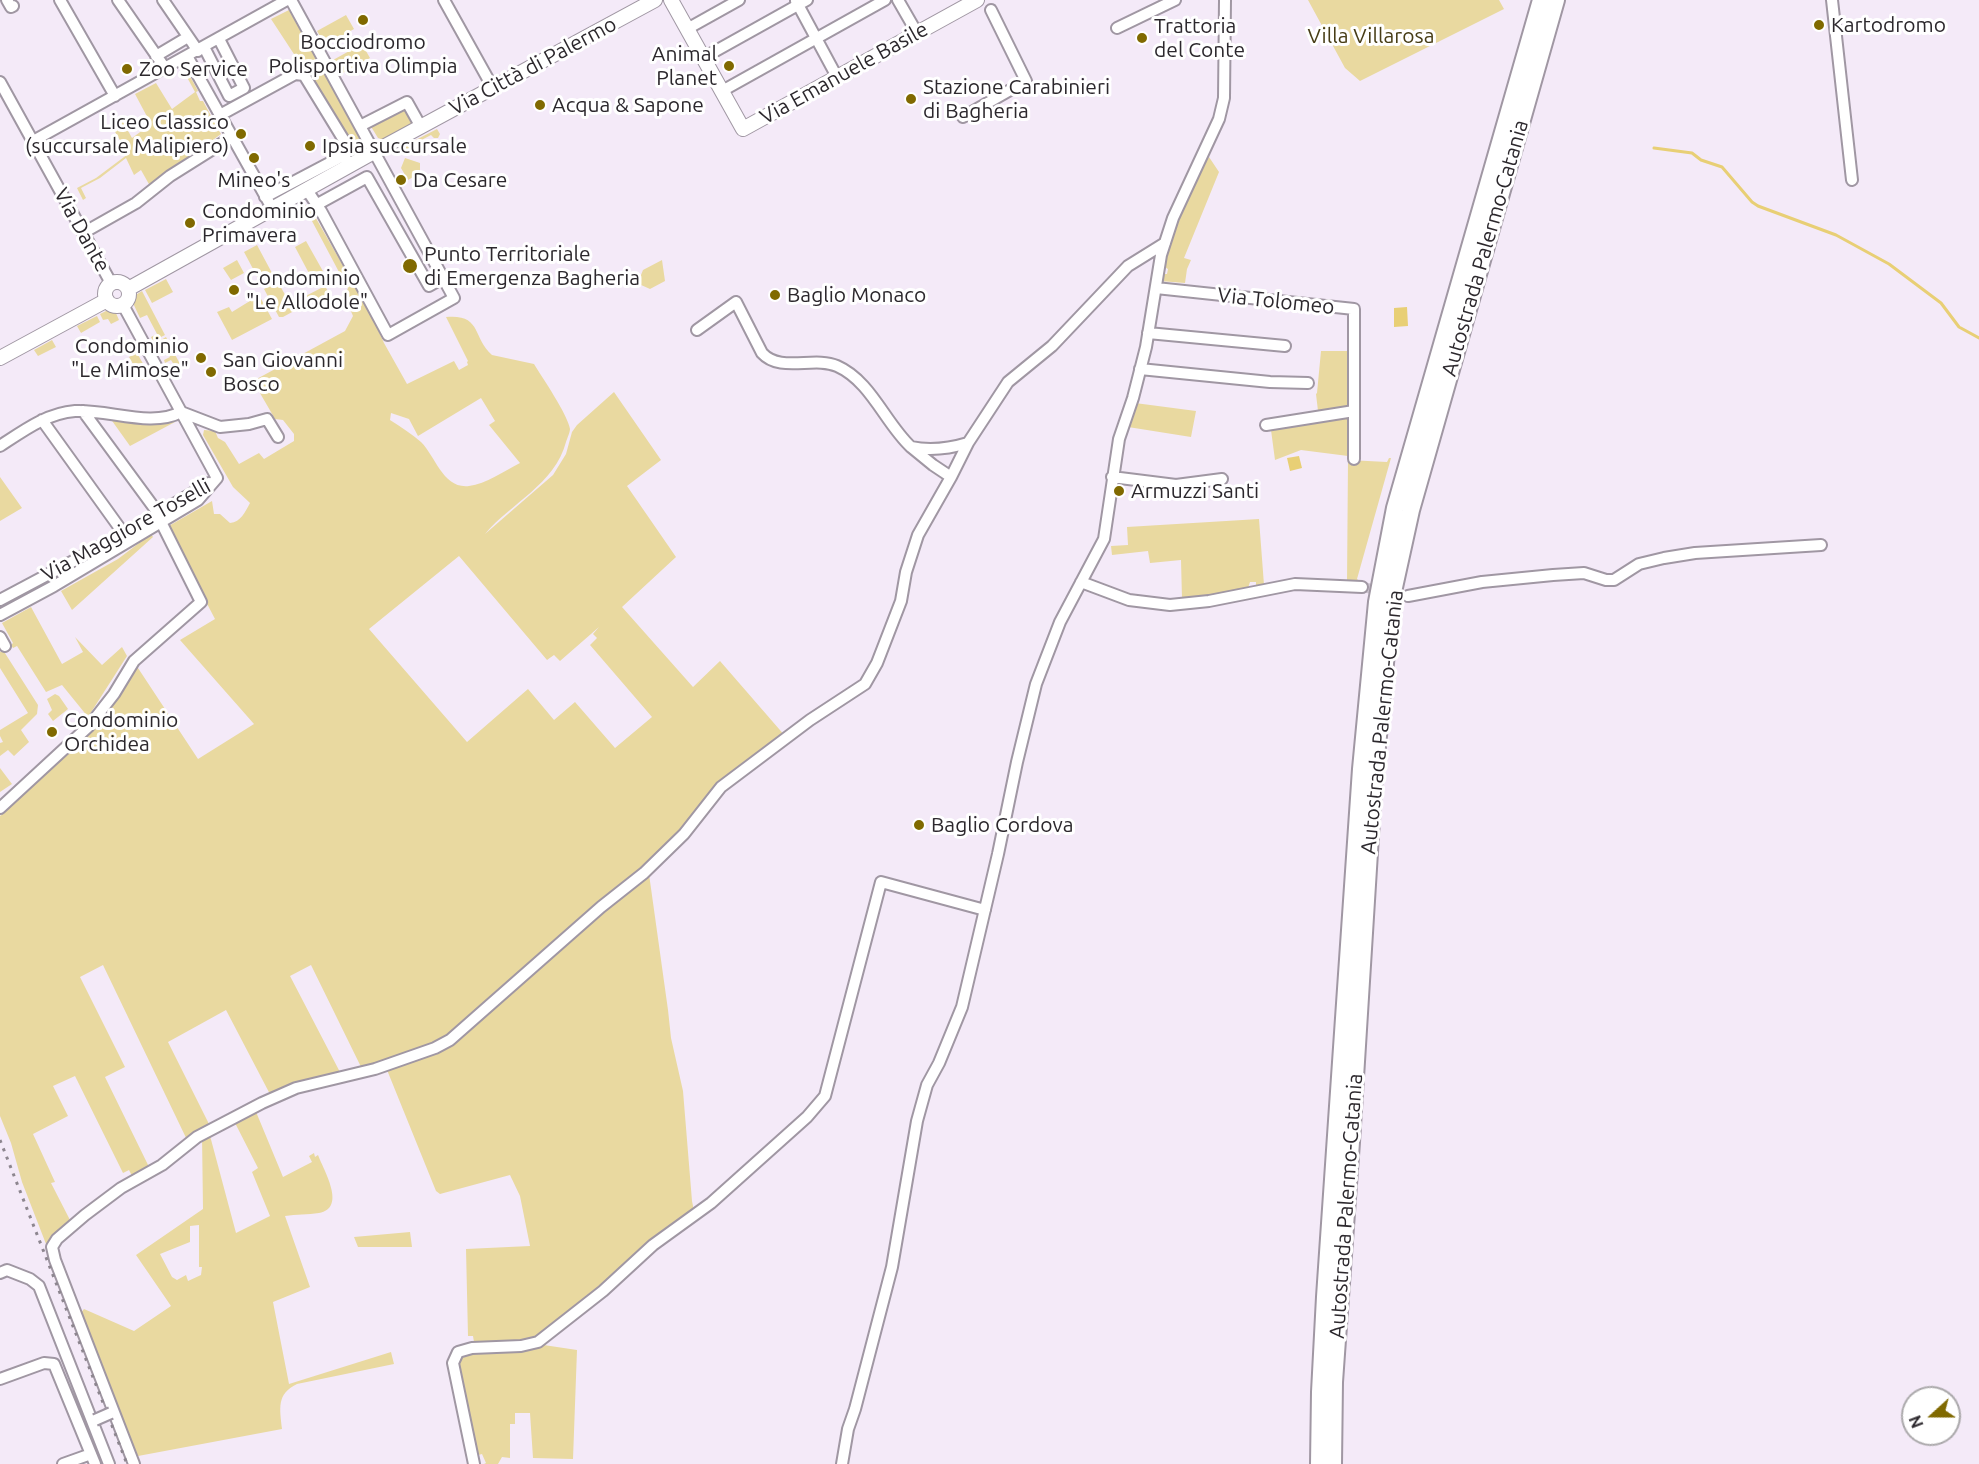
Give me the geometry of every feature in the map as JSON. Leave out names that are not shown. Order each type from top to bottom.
[{"type":"highway","name":"Autostrada Palermo-Catania","points":[[1319,1464],[1320,1392],[1327,1263],[1360,769],[1377,602],[1395,508],[1541,0]]},
{"type":"highway","name":"Autostrada Palermo-Catania","points":[[1334,1464],[1334,1382],[1373,788],[1391,601],[1411,510],[1556,0]]},
{"type":"main road","name":"Via Città di Palermo","points":[[128,289],[269,203],[307,190],[347,161],[374,152],[653,0]]},
{"type":"main road","points":[[671,0],[722,91]]},
{"type":"main road","name":"Via Emanuele Basile","points":[[722,91],[743,129],[977,0]]},
{"type":"main road","points":[[121,282],[128,289],[129,298],[123,305],[115,306],[107,300],[105,291],[111,283],[121,282]]},
{"type":"main road","points":[[0,358],[107,300]]},
{"type":"street","points":[[60,0],[115,96]]},
{"type":"street","points":[[118,0],[165,68]]},
{"type":"street","points":[[163,0],[188,37],[201,49],[229,96],[244,88],[219,39]]},
{"type":"street","points":[[33,141],[289,0],[454,298],[388,335],[307,190]]},
{"type":"street","points":[[444,0],[493,88]]},
{"type":"street","points":[[687,29],[739,0]]},
{"type":"street","points":[[722,91],[885,0]]},
{"type":"street","points":[[898,0],[917,33]]},
{"type":"street","points":[[1118,28],[1174,0]]},
{"type":"street","points":[[842,1464],[848,1430],[892,1267],[916,1120],[927,1085],[939,1063],[962,1007],[1036,684],[1060,622],[1104,539],[1119,438],[1140,369],[1165,243],[1173,218],[1215,127],[1224,98],[1225,0]]},
{"type":"street","points":[[1832,0],[1852,180]]},
{"type":"street","points":[[703,58],[800,2],[816,39],[837,77]]},
{"type":"street","points":[[963,117],[1026,81],[991,10]]},
{"type":"street","points":[[156,56],[188,37]]},
{"type":"street","points":[[187,56],[269,203],[339,158],[347,161],[345,141],[304,75],[295,74],[220,115]]},
{"type":"street","name":"Via Dante","points":[[0,82],[111,283]]},
{"type":"street","points":[[360,126],[407,102],[421,127]]},
{"type":"street","points":[[84,233],[135,203],[170,176],[232,137]]},
{"type":"street","points":[[316,205],[367,177],[429,286],[443,278]]},
{"type":"street","points":[[381,201],[396,192]]},
{"type":"street","points":[[134,1464],[112,1413],[55,1260],[52,1247],[57,1239],[101,1203],[162,1165],[197,1137],[262,1102],[296,1088],[375,1069],[450,1040],[601,907],[644,873],[684,834],[721,786],[810,720],[865,684],[878,663],[901,601],[906,572],[918,535],[968,443],[1008,382],[1052,346],[1128,266],[1165,243]]},
{"type":"street","points":[[416,262],[430,255]]},
{"type":"street","name":"Via Tolomeo","points":[[1156,288],[1354,309],[1354,459]]},
{"type":"street","points":[[697,330],[736,302],[767,359],[777,363],[836,365],[855,377],[900,436],[933,465],[951,477]]},
{"type":"street","points":[[123,305],[181,412],[220,427],[249,424],[267,418],[278,437]]},
{"type":"street","points":[[1148,333],[1285,346]]},
{"type":"street","points":[[1140,369],[1270,382],[1308,383]]},
{"type":"street","points":[[0,446],[42,420],[73,411],[108,412],[147,419],[168,418],[181,412]]},
{"type":"street","points":[[0,808],[89,726],[114,694],[134,661],[201,602],[160,518],[83,411]]},
{"type":"street","points":[[1266,425],[1354,411]]},
{"type":"street","name":"Via Maggiore Toselli","points":[[0,615],[54,586],[160,518],[217,478],[181,412]]},
{"type":"street","points":[[42,420],[124,534]]},
{"type":"street","points":[[911,447],[933,450],[968,443]]},
{"type":"street","points":[[933,450],[929,452],[928,458],[933,465]]},
{"type":"street","points":[[1112,477],[1176,485],[1222,479]]},
{"type":"street","name":"Via Maggiore Toselli","points":[[0,600],[124,534],[160,518]]},
{"type":"street","points":[[1408,596],[1482,582],[1552,575],[1584,573],[1606,580],[1614,580],[1639,564],[1664,558],[1695,553],[1821,544]]},
{"type":"street","points":[[1081,582],[1130,600],[1170,604],[1209,601],[1295,584],[1362,587]]},
{"type":"street","points":[[474,1464],[453,1364],[458,1353],[472,1348],[521,1346],[538,1342],[603,1291],[653,1245],[711,1203],[807,1117],[825,1096],[881,882],[985,910]]},
{"type":"street","points":[[0,1273],[7,1270],[30,1279],[39,1286],[109,1464]]},
{"type":"street","points":[[0,1379],[44,1363],[54,1364],[57,1368],[93,1459],[63,1464]]},
{"type":"street","points":[[93,1420],[112,1413]]},
{"type":"green space","name":"Villa Villarosa","points":[[1308,0],[1499,0],[1504,9],[1360,81],[1345,68]]},
{"type":"green space","points":[[289,10],[364,145],[364,150],[362,151],[359,147],[356,149],[271,19]]},
{"type":"green space","points":[[346,15],[354,29],[325,45],[317,31]]},
{"type":"green space","points":[[362,44],[370,58],[341,74],[333,60]]},
{"type":"green space","points":[[185,67],[198,91],[196,92],[200,101],[203,101],[221,134],[150,186],[141,170],[134,175],[126,158],[100,178],[81,188],[86,198],[83,200],[77,188],[96,178],[128,154],[111,125],[121,118],[132,138],[151,124],[135,94],[156,83],[172,109],[195,92],[182,68]]},
{"type":"green space","points":[[407,106],[416,123],[384,140],[378,138],[370,125]]},
{"type":"green space","points":[[437,129],[440,134],[438,138],[431,135],[412,145],[410,150],[403,150],[402,147]]},
{"type":"green space","points":[[1209,157],[1219,172],[1184,258],[1191,260],[1185,283],[1160,281],[1163,274],[1167,274],[1168,269],[1163,266],[1170,234]]},
{"type":"green space","points":[[405,158],[420,163],[420,173],[408,180],[401,168]]},
{"type":"green space","points":[[306,205],[313,213],[366,303],[384,343],[407,384],[454,361],[459,370],[468,365],[446,317],[457,317],[471,323],[492,355],[534,364],[560,406],[570,429],[560,457],[542,481],[485,534],[553,475],[566,454],[572,432],[577,425],[614,392],[661,460],[627,486],[676,557],[622,607],[693,687],[720,661],[786,737],[721,787],[649,874],[671,1038],[683,1091],[695,1216],[537,1344],[577,1350],[573,1459],[533,1458],[530,1413],[515,1413],[515,1424],[510,1424],[510,1458],[502,1457],[498,1464],[484,1464],[486,1463],[482,1454],[475,1456],[453,1363],[458,1352],[475,1348],[473,1336],[468,1336],[466,1249],[530,1246],[520,1196],[510,1175],[440,1194],[436,1191],[385,1065],[363,1071],[311,965],[290,976],[342,1076],[272,1098],[226,1010],[168,1042],[212,1130],[209,1132],[236,1233],[270,1216],[252,1172],[258,1168],[233,1119],[254,1107],[283,1177],[312,1162],[309,1156],[314,1153],[315,1157],[318,1155],[328,1179],[333,1197],[332,1204],[327,1210],[315,1214],[285,1216],[310,1287],[273,1302],[289,1384],[391,1352],[394,1364],[297,1384],[290,1388],[282,1397],[282,1429],[138,1456],[80,1314],[84,1309],[134,1331],[171,1306],[136,1255],[203,1209],[202,1135],[189,1144],[103,965],[80,977],[125,1067],[105,1077],[150,1169],[133,1178],[129,1170],[123,1173],[75,1076],[53,1086],[68,1116],[33,1134],[55,1182],[51,1183],[70,1220],[46,1244],[0,1116],[0,816],[97,724],[115,701],[136,665],[198,759],[254,724],[180,640],[215,619],[167,527],[212,501],[214,514],[220,514],[230,523],[242,516],[250,503],[233,487],[203,435],[204,430],[215,431],[239,464],[259,453],[264,459],[294,441],[294,434],[283,420],[275,419],[253,381],[345,331],[353,316],[343,293],[348,289],[304,206]],"holes":[[[481,398],[495,421],[489,425],[520,463],[475,485],[460,486],[446,477],[421,442],[390,420],[391,413],[409,419],[418,436]],[[459,556],[547,660],[554,655],[560,661],[599,627],[593,634],[597,638],[590,645],[652,717],[615,748],[575,702],[554,720],[528,689],[467,742],[369,629]],[[199,1225],[201,1275],[188,1281],[186,1275],[177,1280],[172,1277],[160,1254],[190,1242],[190,1226]]]},
{"type":"green space","points":[[306,241],[324,273],[312,279],[295,247]]},
{"type":"green space","points":[[257,245],[272,273],[259,280],[244,252]]},
{"type":"green space","points":[[237,260],[244,273],[231,280],[223,268]]},
{"type":"green space","points":[[662,260],[665,281],[650,289],[630,280],[625,275],[630,273],[634,276],[641,275],[643,270]]},
{"type":"green space","points":[[166,279],[173,292],[152,303],[145,290]]},
{"type":"green space","points":[[278,282],[294,311],[283,317],[279,317],[264,289]]},
{"type":"green space","points":[[325,286],[329,293],[300,308],[296,301]]},
{"type":"green space","points":[[142,291],[165,335],[153,341],[151,337],[157,334],[147,315],[140,318],[132,301],[134,296]]},
{"type":"green space","points":[[258,296],[272,319],[232,340],[217,312],[229,307],[232,312]]},
{"type":"green space","points":[[110,309],[115,311],[119,320],[111,324],[108,319],[103,320],[100,314]]},
{"type":"green space","points":[[97,316],[100,322],[81,333],[77,326]]},
{"type":"green space","points":[[166,337],[182,368],[171,374],[170,372],[176,368],[171,360],[165,363],[164,360],[170,357],[162,342],[155,346],[154,344]]},
{"type":"green space","points":[[52,340],[56,347],[38,356],[34,350]]},
{"type":"green space","points":[[1321,351],[1347,351],[1347,406],[1318,411],[1316,394]]},
{"type":"green space","points":[[137,353],[150,376],[142,380],[129,357]]},
{"type":"green space","points":[[1135,403],[1196,411],[1191,437],[1128,427]]},
{"type":"green space","points":[[1348,417],[1348,456],[1301,450],[1275,460],[1271,430]]},
{"type":"green space","points":[[110,418],[146,423],[175,422],[130,446]]},
{"type":"green space","points":[[1391,458],[1357,579],[1360,582],[1347,583],[1348,460],[1387,462]]},
{"type":"green space","points":[[0,477],[22,508],[0,521]]},
{"type":"green space","points":[[1259,519],[1264,585],[1256,587],[1256,582],[1250,582],[1248,588],[1225,594],[1182,599],[1181,560],[1150,563],[1148,551],[1112,555],[1111,546],[1128,545],[1127,527]]},
{"type":"green space","points":[[151,534],[153,537],[72,610],[61,591],[118,559]]},
{"type":"green space","points":[[31,607],[62,664],[83,652],[75,637],[102,665],[122,647],[127,656],[88,717],[62,685],[46,692],[17,646],[13,648],[11,645],[13,643],[2,623]]},
{"type":"green space","points":[[3,650],[38,705],[37,714],[21,730],[29,742],[14,756],[8,750],[0,756],[0,743],[3,742],[0,730],[28,713],[0,668],[0,652]]},
{"type":"green space","points":[[55,694],[68,709],[53,721],[48,714],[52,710],[47,699]]},
{"type":"green space","points":[[0,768],[12,784],[0,792]]},
{"type":"green space","points":[[410,1232],[412,1247],[358,1247],[354,1237]]},
{"type":"shaded area","points":[[1407,307],[1408,326],[1394,327],[1394,308]]},
{"type":"shaded area","points":[[1299,456],[1302,468],[1290,471],[1287,458]]},
{"type":"waterway","points":[[1654,148],[1692,153],[1701,160],[1722,167],[1758,206],[1836,235],[1889,264],[1941,303],[1959,327],[1979,338]]},
{"type":"tunnel","points":[[1362,587],[1408,596]]},
{"type":"railway","points":[[0,1140],[127,1464]]},
{"type":"place","name":"Bocciodromo Polisportiva Olimpia","points":[[363,20]]},
{"type":"place","name":"Kartodromo","points":[[1819,25]]},
{"type":"place","name":"Trattoria del Conte","points":[[1142,38]]},
{"type":"place","name":"Animal Planet","points":[[729,66]]},
{"type":"place","name":"Zoo Service","points":[[127,69]]},
{"type":"place","name":"Stazione Carabinieri di Bagheria","points":[[911,99]]},
{"type":"place","name":"Acqua & Sapone","points":[[540,105]]},
{"type":"place","name":"Liceo Classico (succursale Malipiero)","points":[[241,134]]},
{"type":"place","name":"Ipsia succursale","points":[[310,146]]},
{"type":"place","name":"Mineo's","points":[[254,158]]},
{"type":"place","name":"Da Cesare","points":[[401,180]]},
{"type":"place","name":"Condominio Primavera","points":[[190,223]]},
{"type":"place","name":"Punto Territoriale di Emergenza Bagheria","points":[[410,266]]},
{"type":"place","name":"Condominio \"Le Allodole\"","points":[[234,290]]},
{"type":"place","name":"Baglio Monaco","points":[[775,295]]},
{"type":"place","name":"Condominio \"Le Mimose\"","points":[[201,358]]},
{"type":"place","name":"San Giovanni Bosco","points":[[211,372]]},
{"type":"place","name":"Armuzzi Santi","points":[[1119,491]]},
{"type":"place","name":"Condominio Orchidea","points":[[52,732]]},
{"type":"place","name":"Baglio Cordova","points":[[919,825]]}]
